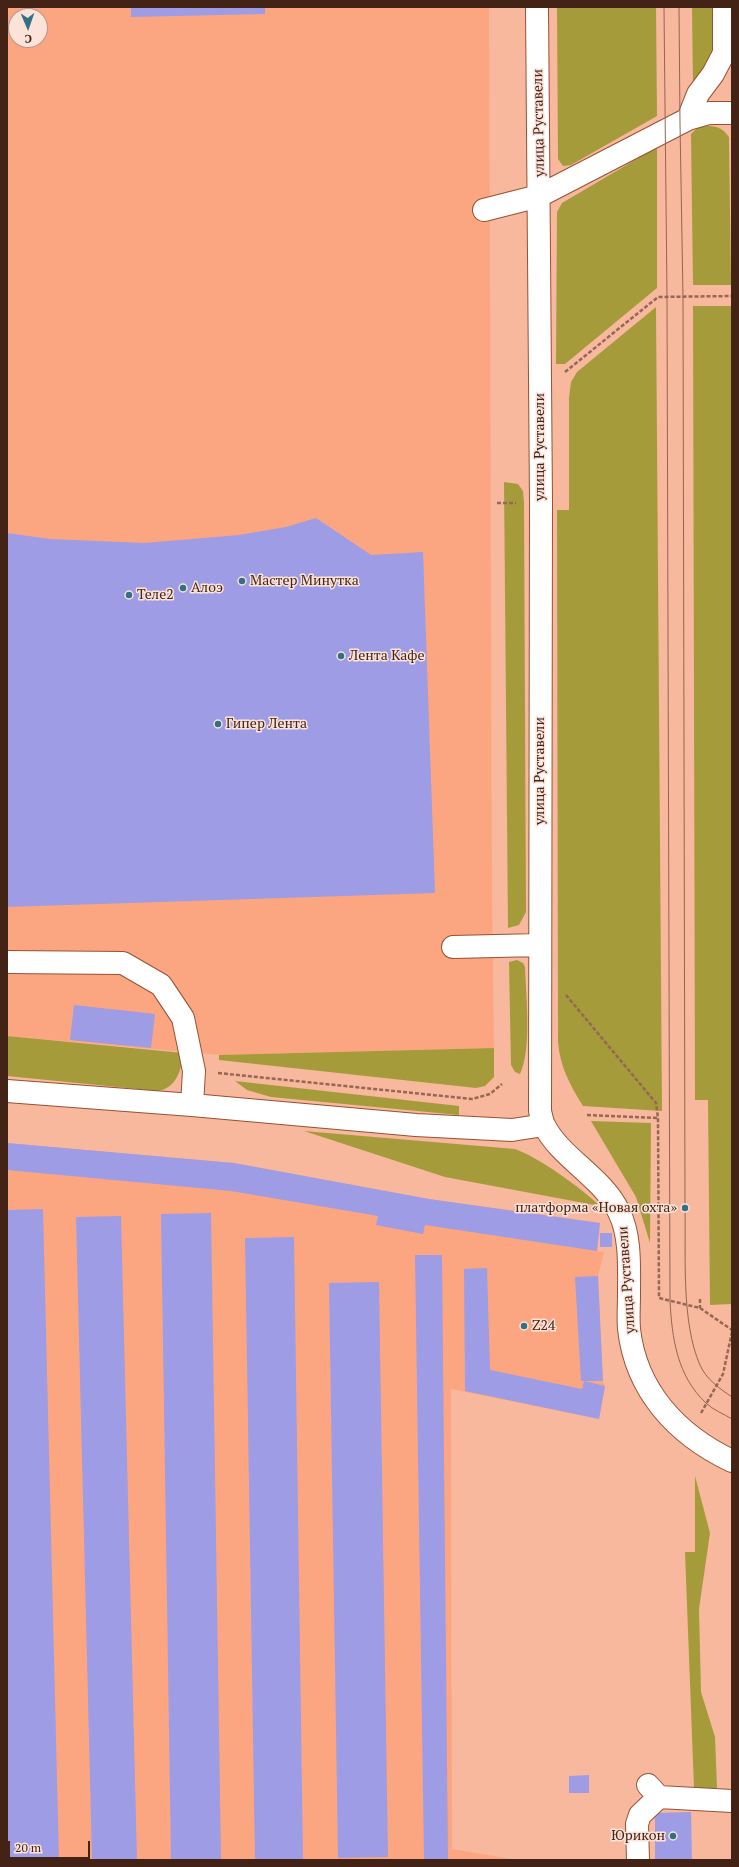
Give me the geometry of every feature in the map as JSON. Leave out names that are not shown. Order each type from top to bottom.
[{"type":"street","name":"улица Руставели","points":[[537,7],[539,196],[540,1095],[544,1125],[555,1141],[612,1197],[624,1222],[629,1272],[629,1328],[635,1358],[645,1383],[659,1407],[686,1432],[732,1461]]},
{"type":"street","points":[[688,119],[698,94],[713,74],[724,53],[724,7]]},
{"type":"street","points":[[484,210],[539,196],[688,119],[709,114],[732,112]]},
{"type":"street","points":[[453,947],[540,945]]},
{"type":"street","points":[[7,962],[123,963],[161,985],[183,1018],[194,1071],[192,1105]]},
{"type":"street","points":[[7,1091],[192,1105],[416,1125],[512,1130],[544,1125]]},
{"type":"street","points":[[638,1860],[637,1824],[640,1815],[654,1791],[732,1801]]},
{"type":"path","points":[[565,379],[565,372],[658,297],[732,296]]},
{"type":"path","points":[[497,503],[524,503]]},
{"type":"path","points":[[563,992],[656,1102],[658,1118],[659,1298],[700,1308],[732,1331],[723,1374],[696,1419]]},
{"type":"path","points":[[194,1071],[472,1099],[490,1094],[502,1084]]},
{"type":"path","points":[[587,1114],[658,1118]]},
{"type":"path","points":[[700,1299],[700,1308]]},
{"type":"shaded area","points":[[7,7],[489,7],[492,894],[494,1048],[219,1055],[7,1036]]},
{"type":"shaded area","points":[[557,7],[656,7],[657,116],[571,165],[563,166],[558,159]]},
{"type":"shaded area","points":[[692,7],[716,7],[716,32],[713,50],[706,67],[693,88]]},
{"type":"shaded area","points":[[705,126],[718,128],[724,131],[729,137],[731,285],[693,285],[691,134],[697,128]]},
{"type":"shaded area","points":[[657,147],[657,288],[565,364],[556,364],[557,212],[562,203]]},
{"type":"shaded area","points":[[693,306],[731,306],[732,1304],[710,1305],[708,1100],[695,1100]]},
{"type":"shaded area","points":[[656,307],[662,1111],[583,1106],[566,1076],[561,1060],[558,1042],[557,510],[569,510],[569,398],[571,382],[577,372]]},
{"type":"shaded area","points":[[504,482],[518,484],[523,491],[524,503],[526,912],[519,925],[508,928]]},
{"type":"shaded area","points":[[517,960],[523,963],[525,967],[527,1007],[526,1051],[520,1074],[515,1072],[511,1065],[509,962]]},
{"type":"shaded area","points":[[7,1036],[183,1053],[181,1066],[174,1082],[158,1091],[7,1076]]},
{"type":"shaded area","points":[[494,1048],[494,1077],[485,1086],[476,1088],[219,1060],[219,1055]]},
{"type":"shaded area","points":[[235,1081],[459,1106],[459,1115],[271,1097],[247,1090]]},
{"type":"shaded area","points":[[591,1121],[651,1123],[650,1243],[636,1197]]},
{"type":"shaded area","points":[[304,1131],[515,1149],[536,1159],[560,1174],[600,1206],[445,1177]]},
{"type":"shaded area","points":[[7,1143],[234,1163],[429,1199],[600,1223],[597,1251],[604,1252],[598,1276],[603,1381],[605,1386],[599,1419],[451,1389],[452,1849],[517,1860],[7,1860]]},
{"type":"shaded area","points":[[695,1476],[710,1533],[699,1609],[701,1692],[715,1737],[717,1788],[694,1788],[685,1552],[695,1552]]},
{"type":"building","points":[[131,7],[265,7],[265,14],[131,17]]},
{"type":"building","name":"Гипер Лента","points":[[316,518],[371,555],[423,552],[435,893],[7,907],[7,533],[50,539],[144,543],[239,535],[286,527]]},
{"type":"building","points":[[74,1005],[155,1014],[151,1048],[70,1040]]},
{"type":"building","points":[[7,1143],[234,1163],[429,1199],[600,1223],[597,1251],[425,1225],[423,1234],[376,1225],[378,1216],[231,1191],[7,1170]]},
{"type":"building","points":[[43,1209],[59,1860],[8,1860],[7,1210]]},
{"type":"building","points":[[211,1213],[221,1860],[171,1860],[161,1214]]},
{"type":"building","points":[[121,1216],[137,1860],[92,1860],[76,1217]]},
{"type":"building","points":[[600,1233],[612,1233],[612,1247],[600,1247]]},
{"type":"building","points":[[294,1237],[303,1859],[255,1859],[245,1238]]},
{"type":"building","points":[[415,1255],[442,1255],[448,1860],[424,1860]]},
{"type":"building","points":[[487,1268],[490,1370],[582,1389],[584,1381],[605,1386],[599,1419],[465,1391],[464,1269]]},
{"type":"building","points":[[598,1276],[603,1381],[581,1381],[575,1277]]},
{"type":"building","points":[[379,1282],[388,1857],[338,1858],[329,1283]]},
{"type":"building","points":[[589,1775],[589,1793],[569,1793],[569,1776]]},
{"type":"building","name":"Юрикон","points":[[691,1812],[692,1860],[655,1860],[655,1813]]},
{"type":"tram line","points":[[664,7],[667,297],[670,1301],[672,1329],[678,1356],[688,1381],[696,1392],[709,1405],[732,1419]]},
{"type":"tram line","points":[[679,7],[683,297],[686,1288],[690,1329],[694,1348],[700,1365],[706,1375],[718,1387],[732,1397]]},
{"type":"place","name":"Мастер Минутка","points":[[242,581]]},
{"type":"place","name":"Алоэ","points":[[183,588]]},
{"type":"place","name":"Теле2","points":[[129,595]]},
{"type":"place","name":"Лента Кафе","points":[[341,656]]},
{"type":"place","name":"Гипер Лента","points":[[218,724]]},
{"type":"place","name":"платформа «Новая охта»","points":[[685,1208]]},
{"type":"place","name":"Z24","points":[[524,1326]]},
{"type":"place","name":"Юрикон","points":[[673,1836]]}]
